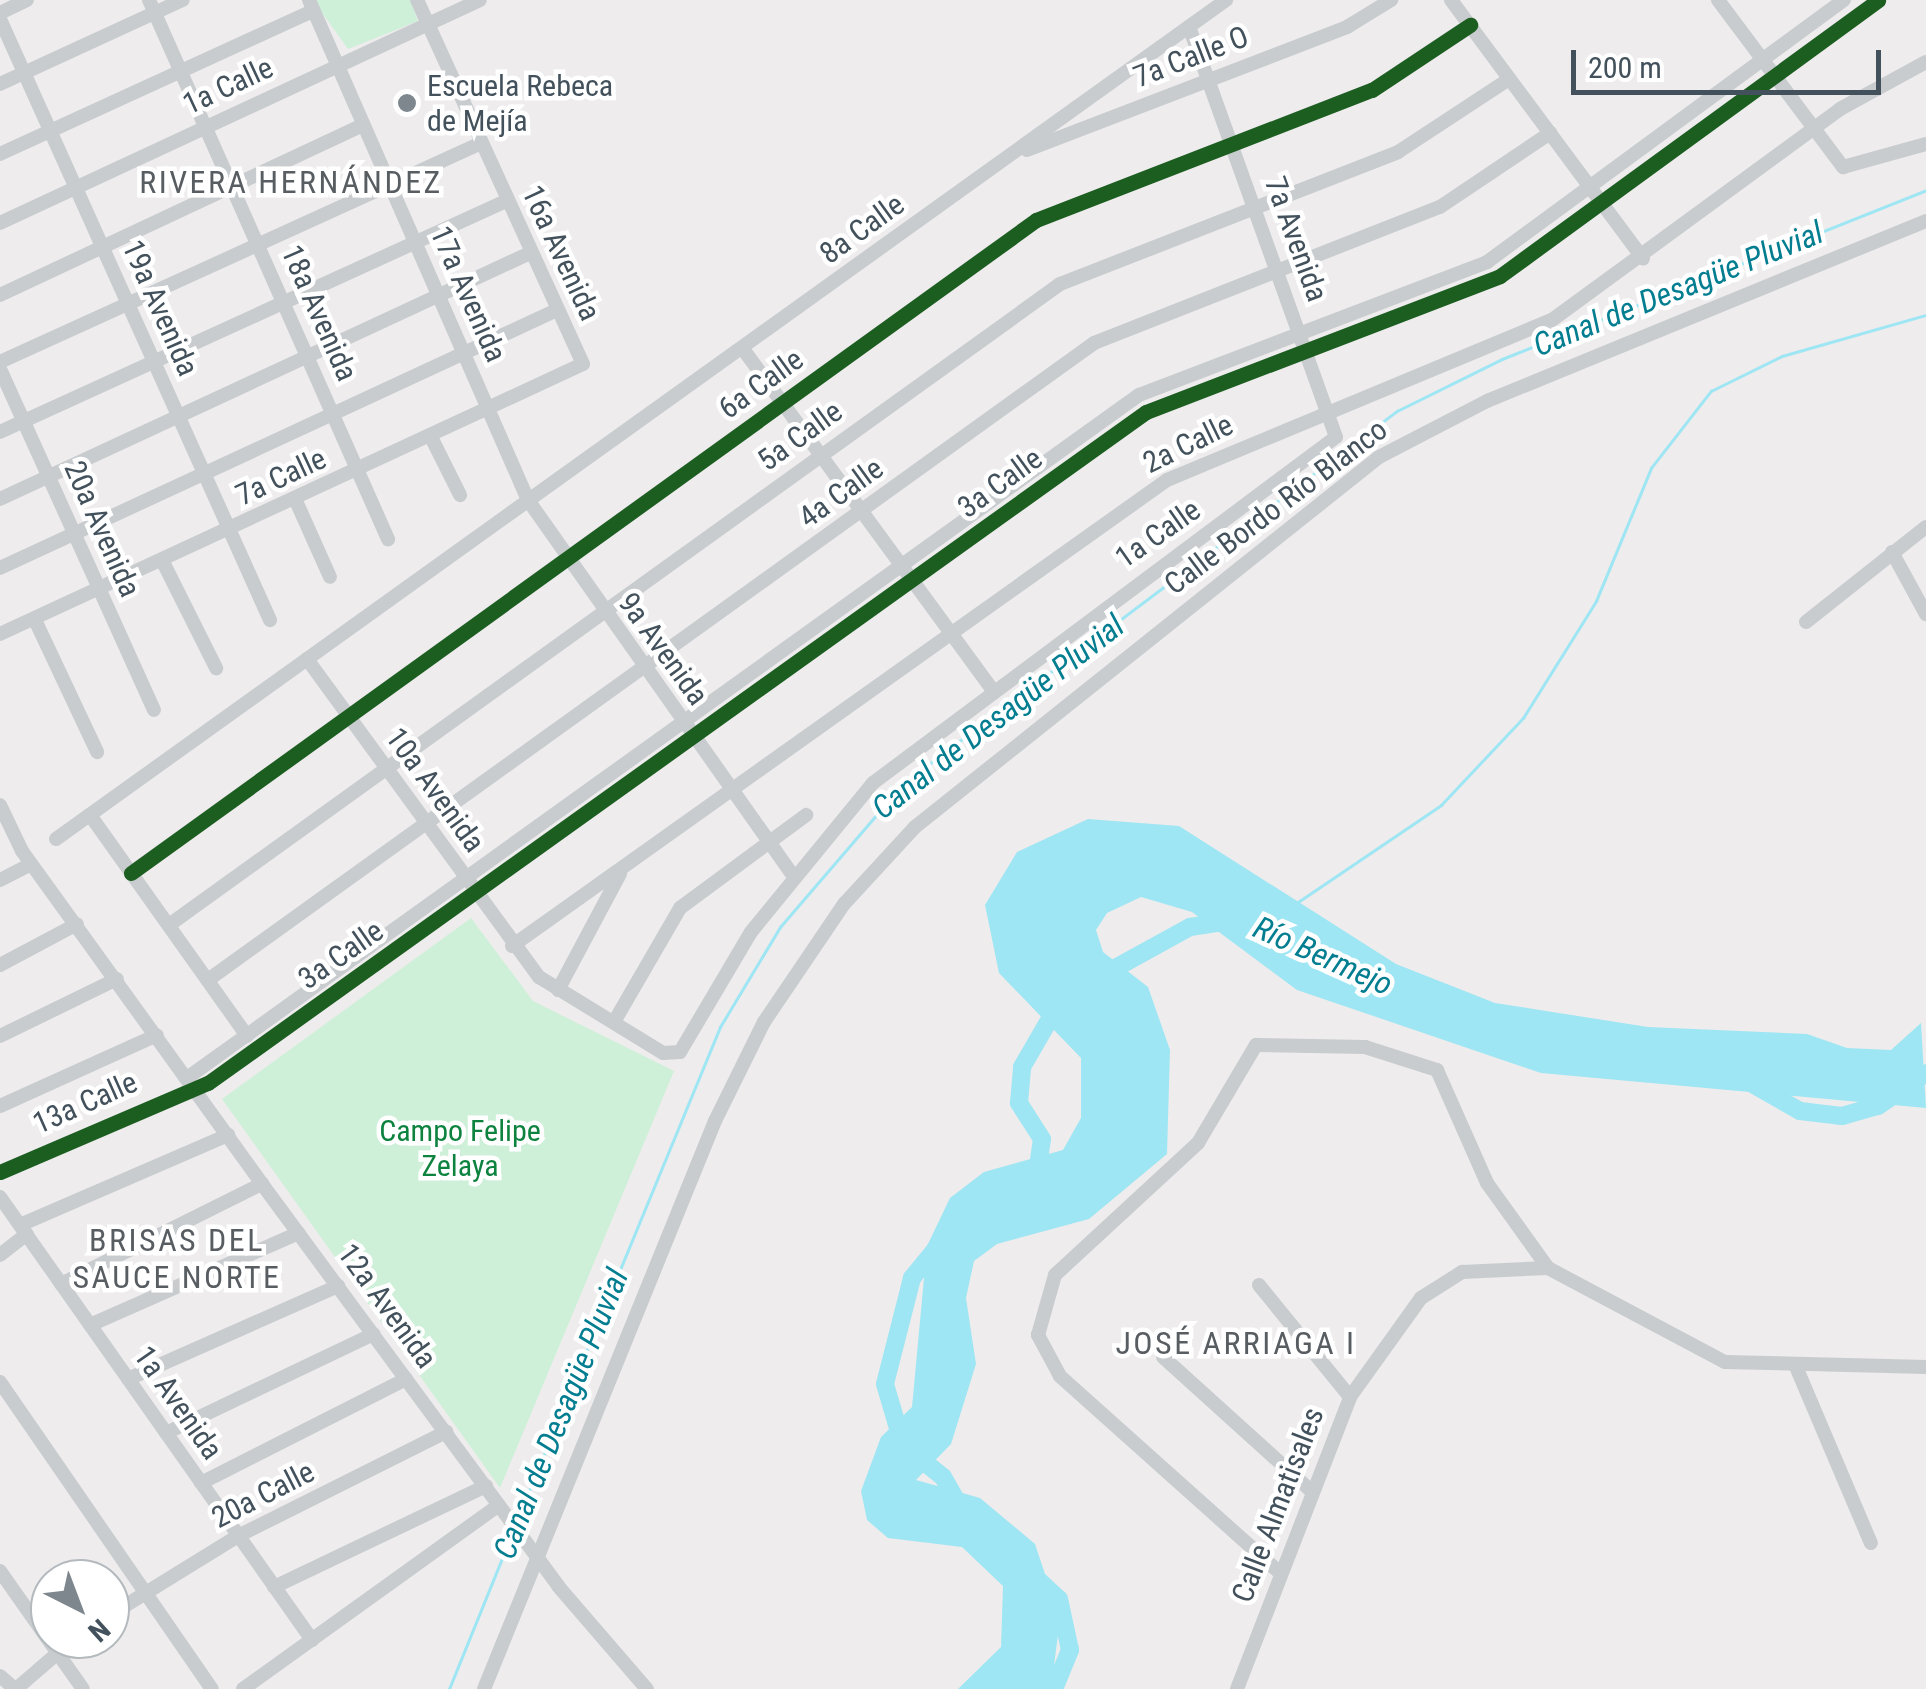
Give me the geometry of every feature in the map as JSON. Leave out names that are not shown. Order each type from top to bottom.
[{"type":"street","points":[[0,16],[28,0]]},
{"type":"street","points":[[0,84],[152,6],[183,0]]},
{"type":"street","name":"16a Avenida","points":[[417,0],[479,144],[583,364]]},
{"type":"street","name":"1a Calle","points":[[0,223],[480,0]]},
{"type":"street","name":"8a Calle","points":[[56,839],[1226,0]]},
{"type":"street","name":"7a Calle O","points":[[1006,159],[1346,28],[1391,0]]},
{"type":"street","points":[[1452,0],[1643,259]]},
{"type":"street","points":[[1718,0],[1812,129],[1850,168],[1926,144]]},
{"type":"street","name":"3a Calle","points":[[190,1083],[247,1036],[1139,395],[1487,262],[1844,0]]},
{"type":"street","name":"3a Calle","points":[[190,1083],[476,894],[1146,412],[1500,276],[1878,0]]},
{"type":"street","points":[[0,154],[311,5]]},
{"type":"street","name":"17a Avenida","points":[[311,5],[528,500]]},
{"type":"street","name":"18a Avenida","points":[[152,6],[388,539]]},
{"type":"street","name":"19a Avenida","points":[[0,16],[270,620]]},
{"type":"street","name":"6a Calle","points":[[130,873],[1036,220],[1400,77],[1470,25]]},
{"type":"street","name":"7a Avenida","points":[[1189,27],[1331,413]]},
{"type":"street","name":"2a Calle","points":[[512,946],[1166,480],[1522,334],[1643,259],[1812,129],[1926,62]]},
{"type":"street","name":"5a Calle","points":[[169,925],[1060,284],[1432,136],[1509,79]]},
{"type":"street","points":[[0,295],[363,124]]},
{"type":"street","name":"4a Calle","points":[[208,980],[1094,342],[1452,201],[1550,132]]},
{"type":"street","points":[[0,366],[258,243],[479,144]]},
{"type":"street","points":[[0,432],[506,201]]},
{"type":"street","name":"Calle Bordo Río Blanco","points":[[484,1689],[764,1022],[844,904],[914,827],[1379,457],[1487,401],[1926,221]]},
{"type":"street","points":[[0,499],[530,253]]},
{"type":"street","points":[[0,568],[557,310]]},
{"type":"street","points":[[743,350],[990,687],[873,784],[793,876]]},
{"type":"street","name":"7a Calle","points":[[0,634],[296,501],[583,364]]},
{"type":"street","name":"20a Avenida","points":[[0,366],[154,710]]},
{"type":"street","name":"1a Calle","points":[[990,687],[1323,450],[1336,437],[1331,413]]},
{"type":"street","points":[[431,437],[460,495]]},
{"type":"street","name":"9a Avenida","points":[[528,500],[642,668],[793,876]]},
{"type":"street","points":[[296,501],[330,577]]},
{"type":"street","points":[[1806,622],[1926,527]]},
{"type":"street","points":[[1892,552],[1926,614]]},
{"type":"street","points":[[163,562],[216,668]]},
{"type":"street","points":[[35,620],[97,752]]},
{"type":"street","name":"10a Avenida","points":[[306,659],[512,946],[558,990],[662,1054],[680,1052],[793,876]]},
{"type":"street","name":"12a Avenida","points":[[0,805],[5,831],[262,1184],[499,1505],[648,1689]]},
{"type":"street","points":[[90,815],[247,1036]]},
{"type":"street","points":[[614,1022],[680,908],[806,815]]},
{"type":"street","points":[[0,880],[31,864]]},
{"type":"street","points":[[558,990],[623,869]]},
{"type":"street","points":[[0,965],[76,924]]},
{"type":"street","points":[[0,1036],[116,980]]},
{"type":"street","points":[[0,1106],[157,1035]]},
{"type":"street","points":[[1279,1572],[1060,1376],[1038,1335],[1054,1275],[1198,1143],[1256,1046],[1365,1047],[1437,1070],[1487,1183],[1548,1268],[1725,1362],[1797,1368],[1926,1367]]},
{"type":"street","name":"13a Calle","points":[[0,1172],[190,1083]]},
{"type":"street","points":[[0,1254],[23,1230],[228,1135]]},
{"type":"street","points":[[61,1284],[262,1184]]},
{"type":"street","name":"1a Avenida","points":[[0,1197],[312,1640]]},
{"type":"street","points":[[90,1325],[299,1233]]},
{"type":"street","name":"Calle Almatisales","points":[[1238,1689],[1310,1489],[1350,1397],[1440,1283],[1462,1272],[1548,1268]]},
{"type":"street","points":[[1259,1285],[1350,1397]]},
{"type":"street","points":[[128,1379],[338,1286]]},
{"type":"street","points":[[166,1432],[374,1334]]},
{"type":"street","points":[[1163,1357],[1310,1489]]},
{"type":"street","points":[[1797,1368],[1871,1543]]},
{"type":"street","points":[[201,1483],[406,1379]]},
{"type":"street","points":[[0,1382],[212,1689]]},
{"type":"street","name":"20a Calle","points":[[130,1602],[238,1536],[446,1432]]},
{"type":"street","points":[[274,1587],[486,1486]]},
{"type":"street","points":[[243,1689],[499,1505]]},
{"type":"street","points":[[0,1571],[30,1613]]},
{"type":"street","points":[[0,1676],[15,1689],[47,1659]]},
{"type":"street","points":[[62,1659],[84,1689]]},
{"type":"green space","points":[[313,0],[410,0],[418,21],[348,49]]},
{"type":"green space","name":"Campo Felipe Zelaya","points":[[471,918],[533,1001],[674,1071],[500,1488],[222,1099]]},
{"type":"water","points":[[1088,819],[1179,826],[1396,964],[1495,1003],[1648,1027],[1807,1034],[1847,1048],[1891,1050],[1921,1023],[1926,1108],[1541,1073],[1297,990],[1192,912],[1141,897],[1107,913],[1096,930],[1103,952],[1148,987],[1170,1050],[1167,1154],[1089,1219],[997,1244],[974,1261],[966,1298],[976,1364],[951,1444],[916,1480],[980,1498],[1035,1544],[1060,1619],[1051,1689],[958,1689],[1001,1647],[1003,1586],[962,1547],[888,1538],[867,1520],[861,1491],[881,1437],[912,1407],[927,1246],[950,1198],[984,1172],[1063,1150],[1081,1118],[1081,1058],[999,973],[985,905],[1017,852]]},
{"type":"waterway","name":"Canal de Desagüe Pluvial","points":[[516,1522],[720,1027],[780,927],[904,783],[1397,411],[1502,359],[1926,190]]},
{"type":"waterway","points":[[1298,902],[1441,805],[1523,718],[1596,601],[1651,468],[1711,391],[1782,356],[1926,315]]},
{"type":"waterway","name":"Río Bermejo","points":[[1099,977],[1190,927],[1230,921]]},
{"type":"waterway","name":"Río Bermejo","points":[[1036,1180],[1042,1139],[1019,1103],[1022,1067],[1058,1005]]},
{"type":"waterway","name":"Río Bermejo","points":[[1754,1085],[1800,1111],[1842,1116],[1878,1106],[1926,1073]]},
{"type":"waterway","name":"Río Bermejo","points":[[939,1245],[912,1278],[885,1384],[903,1445],[943,1477],[963,1512]]},
{"type":"waterway","name":"Canal de Desagüe Pluvial","points":[[449,1689],[512,1534]]},
{"type":"waterway","name":"Río Bermejo","points":[[1034,1576],[1059,1599],[1070,1650],[1054,1689]]},
{"type":"cycle path","points":[[0,1172],[208,1083],[1146,412],[1500,276],[1878,0]]},
{"type":"cycle path","points":[[131,873],[1036,220],[1372,90],[1470,25]]},
{"type":"place","name":"Escuela Rebeca de Mejía","points":[[407,103]]},
{"type":"district","name":"RIVERA HERNÁNDEZ","points":[[291,182]]},
{"type":"district","name":"BRISAS DEL SAUCE NORTE","points":[[177,1260]]},
{"type":"district","name":"JOSÉ ARRIAGA I","points":[[1236,1343]]}]
